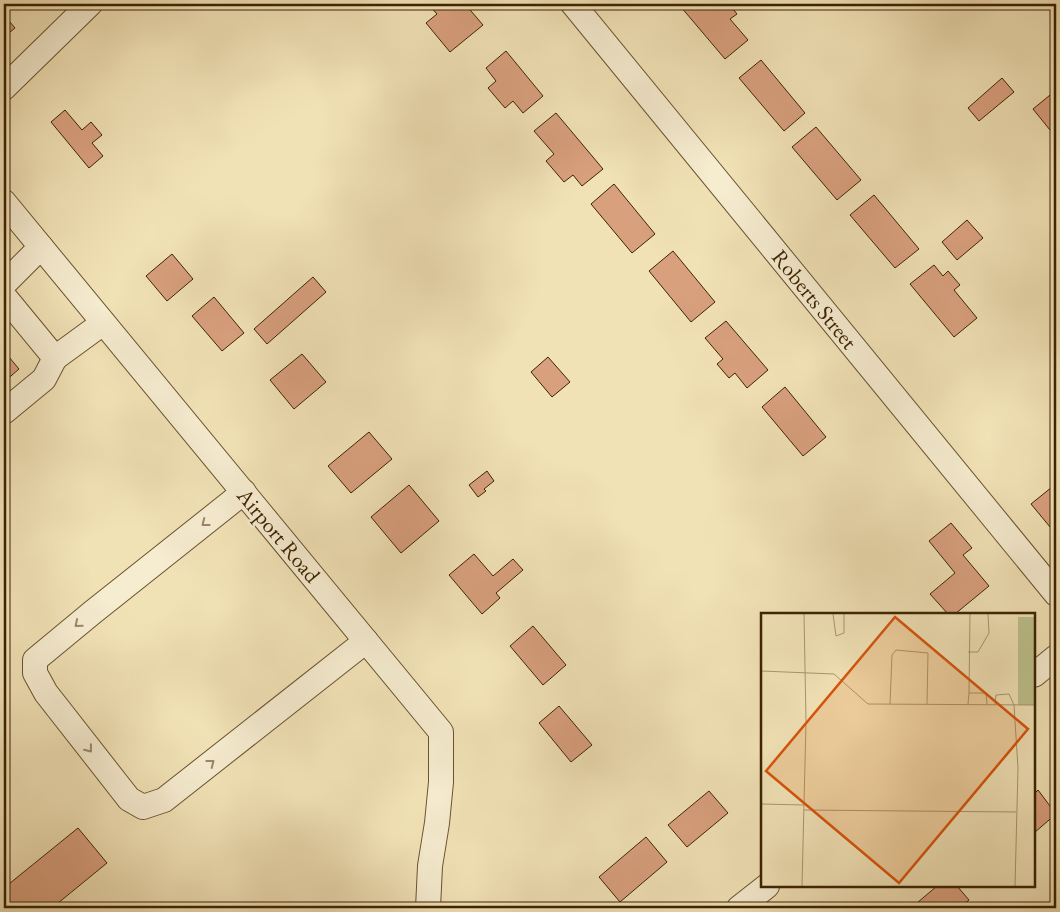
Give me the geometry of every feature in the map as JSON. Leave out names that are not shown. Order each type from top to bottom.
[{"type":"street","points":[[4,88],[90,4]]},
{"type":"street","name":"Roberts Street","points":[[573,4],[1056,594]]},
{"type":"street","name":"Airport Road","points":[[8,214],[41,248],[441,732],[441,782],[438,823],[430,866],[428,908]]},
{"type":"street","points":[[4,284],[41,248]]},
{"type":"street","points":[[4,296],[55,358]]},
{"type":"street","points":[[4,412],[44,378],[55,358],[103,323]]},
{"type":"street","points":[[244,492],[93,612],[36,660],[34,673],[46,693],[129,799],[143,807],[164,800],[366,641]]},
{"type":"street","points":[[1035,674],[1056,657]]},
{"type":"street","points":[[739,908],[766,887]]},
{"type":"building","points":[[428,4],[465,4],[483,25],[450,52],[426,23],[437,14]]},
{"type":"building","points":[[685,4],[717,4],[719,6],[729,4],[737,14],[730,19],[748,40],[725,59],[681,7]]},
{"type":"building","points":[[4,15],[15,28],[4,37]]},
{"type":"building","points":[[506,51],[543,96],[523,113],[513,101],[505,108],[488,88],[496,81],[486,68]]},
{"type":"building","points":[[761,60],[805,113],[784,131],[739,78]]},
{"type":"building","points":[[1002,78],[1014,92],[979,121],[968,108]]},
{"type":"building","points":[[1055,91],[1056,125],[1050,130],[1033,109]]},
{"type":"building","points":[[65,110],[82,130],[91,122],[102,135],[92,143],[103,156],[89,168],[51,122]]},
{"type":"building","points":[[556,113],[603,169],[582,186],[573,175],[564,182],[546,161],[554,154],[534,131]]},
{"type":"building","points":[[816,127],[861,180],[837,200],[792,147]]},
{"type":"building","points":[[614,184],[655,234],[632,253],[591,204]]},
{"type":"building","points":[[874,195],[919,249],[895,268],[850,215]]},
{"type":"building","points":[[967,220],[983,238],[957,260],[942,242]]},
{"type":"building","points":[[673,251],[715,302],[691,322],[649,271]]},
{"type":"building","points":[[172,254],[193,279],[167,301],[146,276]]},
{"type":"building","points":[[934,265],[943,276],[948,271],[960,285],[954,290],[977,318],[954,337],[910,284]]},
{"type":"building","points":[[313,277],[326,292],[267,344],[254,329]]},
{"type":"building","points":[[214,297],[244,333],[222,351],[192,316]]},
{"type":"building","points":[[726,321],[768,370],[747,388],[735,373],[729,378],[717,364],[723,359],[705,338]]},
{"type":"building","points":[[4,351],[19,369],[4,382]]},
{"type":"building","points":[[302,354],[326,382],[294,409],[270,380]]},
{"type":"building","points":[[548,357],[570,382],[552,397],[531,372]]},
{"type":"building","points":[[785,387],[826,437],[803,456],[762,407]]},
{"type":"building","points":[[369,432],[392,459],[351,493],[328,466]]},
{"type":"building","points":[[487,471],[494,481],[478,497],[469,485]]},
{"type":"building","points":[[409,485],[439,521],[401,553],[371,517]]},
{"type":"building","points":[[1052,487],[1056,492],[1055,533],[1031,504]]},
{"type":"building","points":[[951,523],[972,548],[963,555],[989,586],[956,613],[947,613],[930,594],[955,573],[929,541]]},
{"type":"building","points":[[474,554],[493,576],[513,559],[523,570],[496,593],[500,598],[482,614],[449,575]]},
{"type":"building","points":[[533,626],[566,665],[543,685],[510,646]]},
{"type":"building","points":[[559,706],[592,745],[571,762],[539,723]]},
{"type":"building","points":[[1038,790],[1056,814],[1035,832],[1035,793]]},
{"type":"building","points":[[709,791],[728,813],[687,847],[668,825]]},
{"type":"building","points":[[78,828],[107,863],[52,908],[4,908],[4,888]]},
{"type":"building","points":[[646,837],[667,862],[620,902],[599,877]]},
{"type":"building","points":[[936,887],[958,887],[969,900],[959,908],[911,908]]}]
